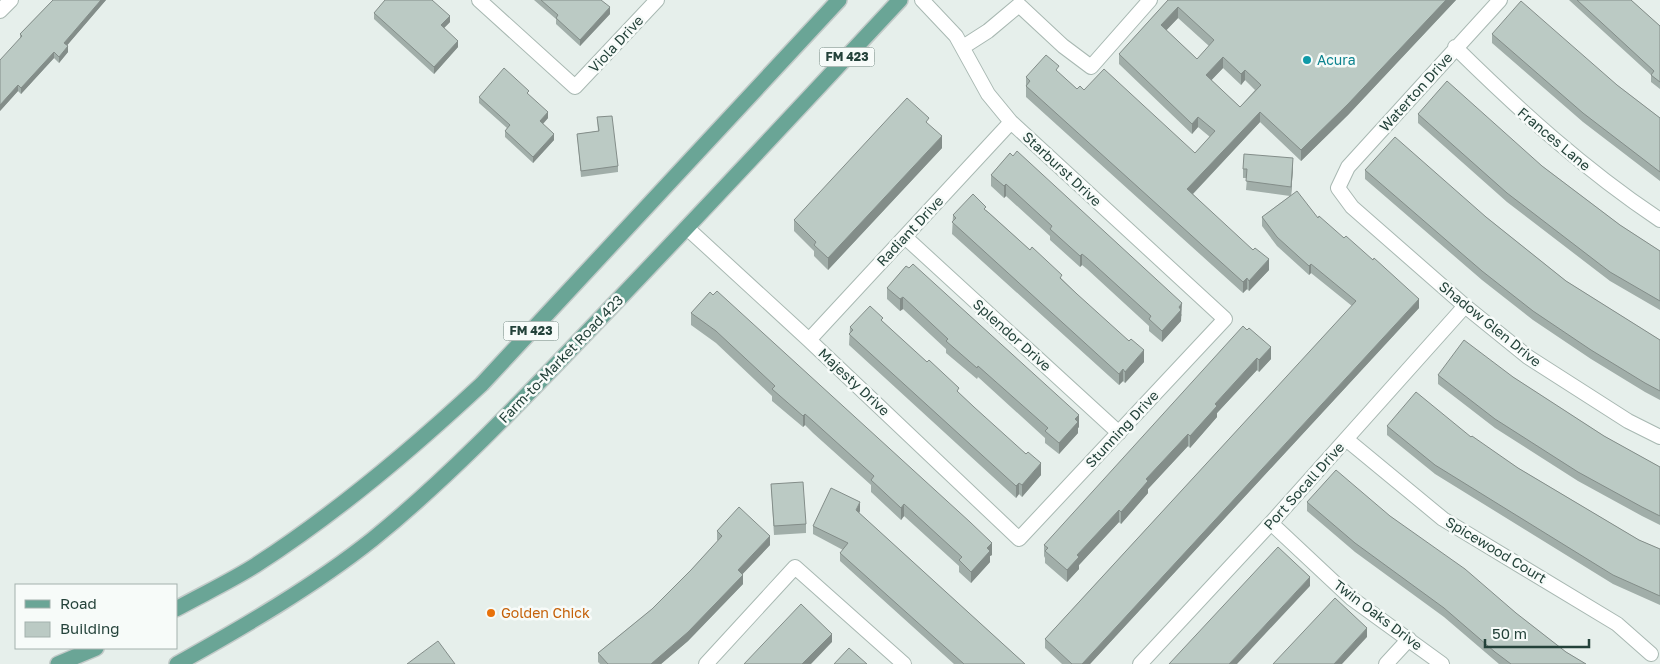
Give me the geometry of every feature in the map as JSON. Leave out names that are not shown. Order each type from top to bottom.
[{"type":"main road","name":"FM 423","points":[[178,608],[255,566],[300,535],[380,476],[428,434],[482,384],[839,0]]},
{"type":"main road","name":"Farm-to-Market Road 423","points":[[177,664],[227,636],[372,540],[440,482],[511,412],[687,228],[900,0]]},
{"type":"main road","points":[[58,664],[94,649]]},
{"type":"street","points":[[0,12],[10,0]]},
{"type":"street","name":"Viola Drive","points":[[479,0],[575,87],[656,0]]},
{"type":"street","name":"Starburst Drive","points":[[922,0],[938,15],[962,47],[988,94],[1010,122],[1225,319]]},
{"type":"street","points":[[962,47],[988,32],[1019,5],[1063,46],[1091,67],[1150,0]]},
{"type":"street","name":"Waterton Drive","points":[[1338,188],[1348,167],[1500,0]]},
{"type":"street","name":"Frances Lane","points":[[1456,48],[1548,136],[1612,186],[1660,220]]},
{"type":"street","name":"Radiant Drive","points":[[809,340],[1010,122]]},
{"type":"street","name":"Shadow Glen Drive","points":[[1338,188],[1352,207],[1465,306],[1528,357],[1628,421],[1660,437]]},
{"type":"street","name":"Majesty Drive","points":[[687,228],[1020,539]]},
{"type":"street","name":"Splendor Drive","points":[[905,237],[1119,432]]},
{"type":"street","name":"Port Socall Drive","points":[[1140,664],[1271,523],[1465,306]]},
{"type":"street","name":"Stunning Drive","points":[[1020,539],[1225,319]]},
{"type":"street","name":"Spicewood Court","points":[[1346,440],[1443,518],[1617,624],[1650,654]]},
{"type":"street","name":"Twin Oaks Drive","points":[[1271,523],[1351,598],[1442,664]]},
{"type":"street","points":[[706,664],[795,567],[904,664]]},
{"type":"street","points":[[1386,664],[1409,639]]},
{"type":"building","points":[[53,0],[101,0],[64,43],[68,46],[59,57],[54,52],[21,88],[18,85],[0,105],[0,60],[22,36],[20,34]]},
{"type":"building","points":[[385,0],[432,0],[450,16],[441,25],[458,41],[434,67],[374,13]]},
{"type":"building","points":[[541,0],[601,0],[610,7],[580,40],[556,18],[558,15]]},
{"type":"building","points":[[1168,0],[1446,0],[1348,104],[1301,150],[1260,112],[1187,189],[1253,250],[1255,248],[1269,259],[1249,281],[1247,278],[1243,282],[1026,86],[1030,81],[1026,77],[1046,55],[1059,66],[1056,70],[1077,89],[1080,86],[1084,90],[1104,69],[1195,153],[1215,131],[1198,117],[1192,124],[1119,54]],"holes":[[[1178,7],[1214,40],[1197,59],[1161,25]],[[1223,57],[1241,74],[1245,70],[1261,85],[1240,107],[1206,75]]]},
{"type":"building","points":[[1577,0],[1631,0],[1660,26],[1660,82],[1651,75],[1654,71]]},
{"type":"building","points":[[1521,1],[1617,85],[1660,118],[1660,172],[1583,113],[1492,34]]},
{"type":"building","points":[[504,68],[548,112],[540,121],[554,134],[533,157],[505,131],[510,125],[479,97]]},
{"type":"building","points":[[1447,81],[1542,166],[1620,225],[1660,251],[1660,301],[1610,272],[1507,193],[1418,114]]},
{"type":"building","points":[[907,98],[929,118],[926,122],[942,136],[828,258],[814,245],[816,242],[794,220]]},
{"type":"building","points":[[612,116],[618,166],[581,171],[577,134],[599,131],[597,117]]},
{"type":"building","points":[[1395,137],[1486,217],[1566,281],[1660,340],[1660,391],[1591,350],[1533,311],[1482,271],[1365,170]]},
{"type":"building","points":[[1017,151],[1182,303],[1179,307],[1181,310],[1162,331],[1149,319],[1151,316],[1087,258],[1082,254],[1080,256],[1050,229],[1052,226],[1006,184],[1004,186],[991,175],[1010,153],[1013,156]]},
{"type":"building","points":[[1244,154],[1293,158],[1291,187],[1246,181],[1247,169],[1243,169]]},
{"type":"building","points":[[1297,191],[1318,218],[1319,216],[1344,238],[1346,236],[1373,260],[1374,258],[1419,299],[1082,664],[1072,664],[1045,639],[1356,301],[1311,264],[1309,266],[1277,237],[1262,217]]},
{"type":"building","points":[[973,194],[986,207],[984,209],[1030,250],[1032,247],[1062,275],[1060,278],[1077,294],[1129,341],[1131,339],[1144,350],[1125,372],[1123,369],[1119,374],[952,222],[956,218],[953,215]]},
{"type":"building","points":[[913,264],[1079,415],[1075,419],[1078,422],[1059,443],[1045,431],[1048,428],[978,366],[977,368],[946,341],[948,339],[903,297],[900,299],[887,288],[906,266],[909,268]]},
{"type":"building","points":[[717,291],[992,543],[987,548],[990,551],[971,572],[959,560],[962,557],[904,504],[901,508],[871,480],[874,476],[805,414],[803,416],[772,389],[775,386],[716,331],[691,313],[710,292],[713,295]]},
{"type":"building","points":[[870,306],[883,318],[881,320],[959,388],[957,391],[974,407],[1026,454],[1028,452],[1041,463],[1022,485],[1019,483],[1016,486],[849,334],[853,330],[850,327]]},
{"type":"building","points":[[1243,326],[1247,330],[1249,328],[1271,347],[1259,360],[1257,358],[1215,404],[1217,406],[1190,436],[1188,434],[1146,479],[1148,481],[1121,512],[1119,510],[1077,555],[1079,557],[1067,570],[1045,551],[1048,548],[1044,545]]},
{"type":"building","points":[[1464,340],[1513,377],[1604,436],[1660,467],[1660,516],[1578,472],[1495,419],[1438,375]]},
{"type":"building","points":[[1416,392],[1471,437],[1518,468],[1639,540],[1660,549],[1660,596],[1613,575],[1435,465],[1387,426]]},
{"type":"building","points":[[1336,470],[1390,516],[1465,569],[1516,613],[1566,652],[1586,664],[1511,664],[1495,652],[1444,608],[1355,543],[1307,502]]},
{"type":"building","points":[[803,482],[806,524],[774,526],[771,484]]},
{"type":"building","points":[[831,488],[860,502],[856,510],[1025,664],[964,664],[840,553],[848,543],[813,526]]},
{"type":"building","points":[[739,507],[770,536],[738,570],[743,575],[688,632],[651,664],[608,664],[598,653],[652,609],[691,570],[722,536],[717,531]]},
{"type":"building","points":[[1278,547],[1310,577],[1229,664],[1169,664]]},
{"type":"building","points":[[1335,598],[1367,628],[1334,664],[1273,664]]},
{"type":"building","points":[[801,604],[832,634],[802,664],[744,664]]},
{"type":"building","points":[[438,641],[455,664],[407,664]]},
{"type":"building","points":[[849,648],[867,664],[834,664]]},
{"type":"place","name":"Acura","points":[[1307,60]]},
{"type":"place","name":"Golden Chick","points":[[491,613]]}]
